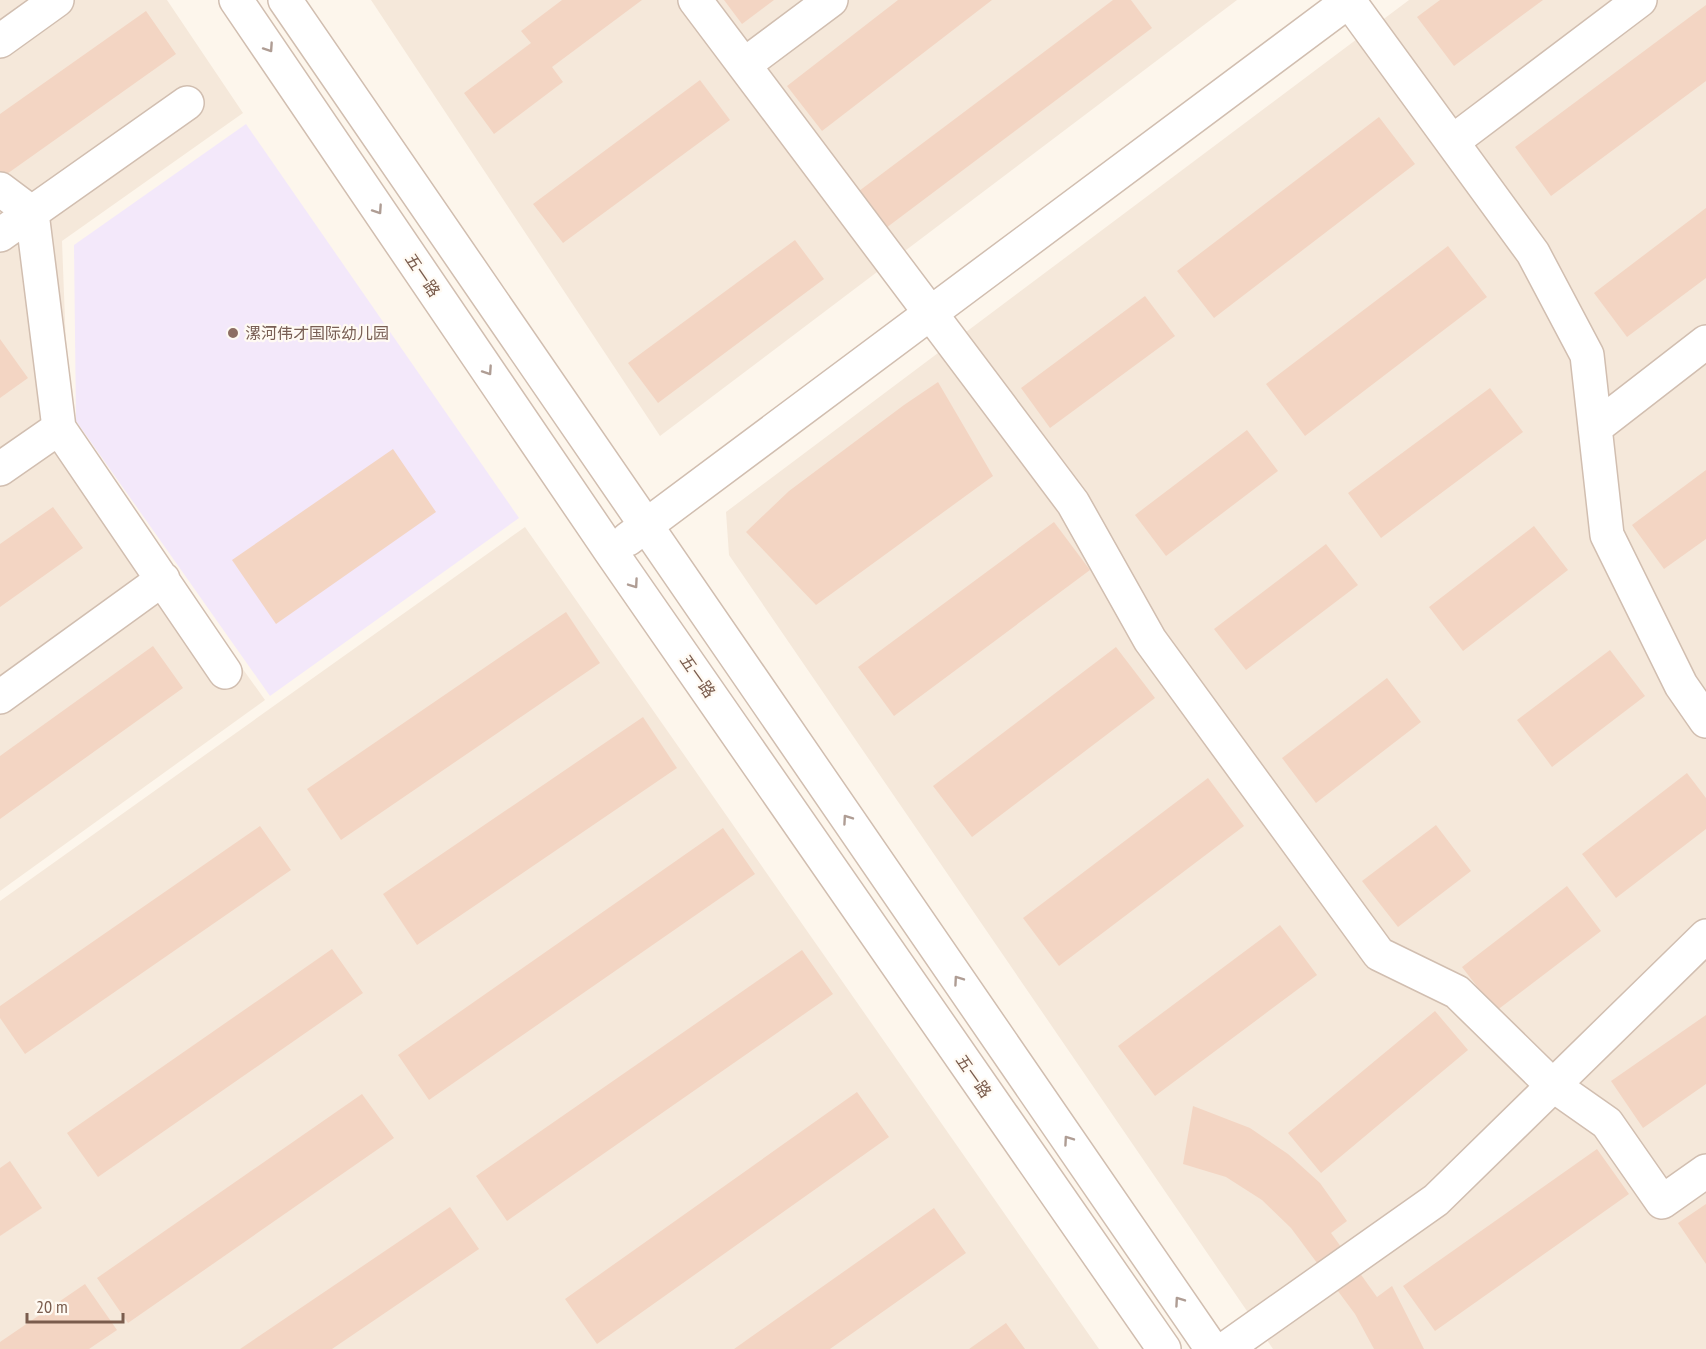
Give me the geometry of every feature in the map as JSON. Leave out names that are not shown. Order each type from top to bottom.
[{"type":"street","points":[[0,41],[57,0]]},
{"type":"street","name":"五一路","points":[[236,0],[611,552],[1164,1349]]},
{"type":"street","points":[[285,0],[1212,1349]]},
{"type":"street","points":[[695,0],[1073,503],[1150,640],[1379,954],[1457,992],[1553,1086],[1606,1123],[1662,1202],[1706,1171]]},
{"type":"street","points":[[744,65],[831,0]]},
{"type":"street","points":[[611,552],[1349,0],[1533,253],[1587,355],[1607,535],[1681,685],[1706,721]]},
{"type":"street","points":[[1452,142],[1640,0]]},
{"type":"street","points":[[0,235],[187,103]]},
{"type":"street","points":[[0,189],[32,213],[59,428],[225,672]]},
{"type":"street","points":[[1595,428],[1706,342]]},
{"type":"street","points":[[0,469],[59,428]]},
{"type":"street","points":[[0,697],[163,579]]},
{"type":"street","points":[[1225,1349],[1436,1200],[1706,936]]},
{"type":"shaded area","points":[[0,0],[167,0],[243,113],[62,241],[69,426],[265,700],[0,891]]},
{"type":"shaded area","points":[[371,0],[1237,0],[660,436]]},
{"type":"shaded area","points":[[1409,0],[1706,0],[1706,1349],[1273,1349],[729,555],[726,512]]},
{"type":"shaded area","name":"漯河伟才国际幼儿园","points":[[246,124],[519,518],[270,696],[76,421],[74,245]]},
{"type":"shaded area","points":[[525,527],[1099,1349],[0,1349],[0,901]]},
{"type":"building","points":[[562,0],[642,0],[552,67],[563,82],[494,134],[464,93],[531,43],[521,31]]},
{"type":"building","points":[[724,0],[774,0],[742,24]]},
{"type":"building","points":[[898,0],[992,0],[822,131],[787,86]]},
{"type":"building","points":[[1113,0],[1131,0],[1152,28],[886,228],[859,191]]},
{"type":"building","points":[[1440,0],[1543,0],[1454,66],[1417,17]]},
{"type":"building","points":[[1706,5],[1706,81],[1551,196],[1515,147]]},
{"type":"building","points":[[146,11],[176,54],[4,176],[0,171],[0,114]]},
{"type":"building","points":[[700,80],[730,120],[563,243],[533,204]]},
{"type":"building","points":[[1379,117],[1415,164],[1214,318],[1177,271]]},
{"type":"building","points":[[1706,208],[1706,278],[1627,337],[1594,293]]},
{"type":"building","points":[[795,240],[824,279],[658,403],[628,363]]},
{"type":"building","points":[[1448,246],[1487,297],[1305,436],[1266,384]]},
{"type":"building","points":[[1145,296],[1175,336],[1050,428],[1021,388]]},
{"type":"building","points":[[0,339],[28,378],[0,398]]},
{"type":"building","points":[[938,382],[993,476],[816,605],[746,532],[789,491]]},
{"type":"building","points":[[1490,388],[1523,432],[1381,538],[1348,493]]},
{"type":"building","points":[[1247,430],[1278,471],[1166,556],[1135,515]]},
{"type":"building","points":[[393,449],[436,512],[276,624],[232,560]]},
{"type":"building","points":[[1706,470],[1706,539],[1664,569],[1632,525]]},
{"type":"building","points":[[53,507],[83,548],[0,607],[0,544]]},
{"type":"building","points":[[1054,522],[1090,570],[894,716],[858,667]]},
{"type":"building","points":[[1534,526],[1568,570],[1463,651],[1429,607]]},
{"type":"building","points":[[1326,544],[1358,585],[1246,670],[1214,629]]},
{"type":"building","points":[[566,612],[600,663],[341,840],[307,789]]},
{"type":"building","points":[[153,646],[183,688],[0,819],[0,756]]},
{"type":"building","points":[[1116,647],[1155,698],[972,837],[933,786]]},
{"type":"building","points":[[1610,650],[1645,696],[1552,767],[1517,720]]},
{"type":"building","points":[[1387,678],[1421,722],[1316,803],[1282,758]]},
{"type":"building","points":[[643,717],[677,768],[417,945],[383,894]]},
{"type":"building","points":[[1687,773],[1706,798],[1706,829],[1616,898],[1582,854]]},
{"type":"building","points":[[1208,778],[1244,826],[1059,966],[1023,918]]},
{"type":"building","points":[[1436,825],[1471,871],[1398,927],[1362,881]]},
{"type":"building","points":[[260,826],[291,870],[25,1054],[0,1018],[0,1006]]},
{"type":"building","points":[[723,828],[755,874],[429,1100],[398,1055]]},
{"type":"building","points":[[1567,886],[1601,931],[1496,1011],[1462,967]]},
{"type":"building","points":[[1280,925],[1317,975],[1155,1096],[1118,1046]]},
{"type":"building","points":[[332,949],[363,993],[98,1177],[67,1133]]},
{"type":"building","points":[[802,950],[833,994],[507,1221],[476,1176]]},
{"type":"building","points":[[1435,1011],[1468,1050],[1321,1173],[1288,1133]]},
{"type":"building","points":[[1706,1015],[1706,1084],[1643,1128],[1611,1081]]},
{"type":"building","points":[[857,1092],[889,1137],[597,1344],[565,1299]]},
{"type":"building","points":[[362,1094],[394,1138],[128,1323],[97,1278]]},
{"type":"building","points":[[1193,1106],[1250,1128],[1288,1154],[1320,1183],[1347,1221],[1331,1233],[1377,1297],[1392,1286],[1424,1349],[1374,1349],[1355,1314],[1291,1228],[1262,1200],[1226,1177],[1183,1164]]},
{"type":"building","points":[[1597,1149],[1629,1194],[1435,1331],[1403,1286]]},
{"type":"building","points":[[10,1161],[42,1208],[0,1236],[0,1168]]},
{"type":"building","points":[[1706,1204],[1706,1264],[1678,1223]]},
{"type":"building","points":[[450,1207],[479,1249],[332,1349],[240,1349]]},
{"type":"building","points":[[934,1208],[966,1253],[830,1349],[734,1349]]},
{"type":"building","points":[[85,1284],[117,1330],[89,1349],[0,1349],[0,1342]]},
{"type":"building","points":[[1006,1323],[1025,1349],[969,1349]]},
{"type":"place","name":"漯河伟才国际幼儿园","points":[[233,333]]}]
